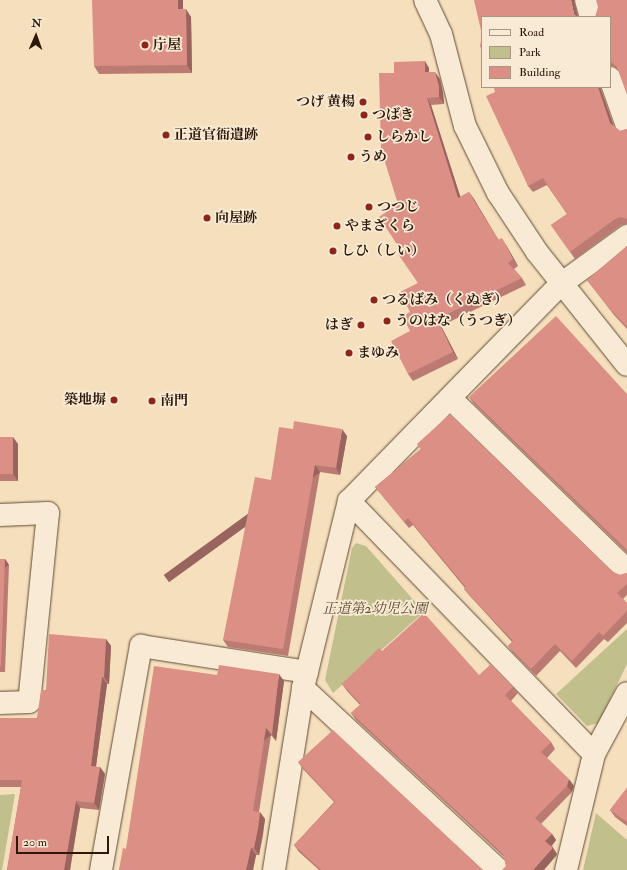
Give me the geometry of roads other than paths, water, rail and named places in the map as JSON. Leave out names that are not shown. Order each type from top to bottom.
[{"type":"street","points":[[425,0],[441,34],[465,126],[498,193],[537,252],[627,365]]},
{"type":"street","points":[[586,0],[591,16]]},
{"type":"street","points":[[611,81],[627,126]]},
{"type":"street","points":[[274,870],[305,680],[349,501],[451,399],[561,284],[627,236]]},
{"type":"street","points":[[451,399],[627,570]]},
{"type":"street","points":[[349,501],[594,754]]},
{"type":"street","points":[[0,515],[48,513],[29,702],[0,703]]},
{"type":"street","points":[[101,870],[140,646],[305,680],[499,870]]},
{"type":"street","points":[[566,870],[594,754],[627,693]]},
{"type":"place","name":"庁屋","points":[[145,45]]},
{"type":"place","name":"つげ 黄楊","points":[[363,102]]},
{"type":"place","name":"つばき","points":[[364,115]]},
{"type":"place","name":"正道官衙遺跡","points":[[166,135]]},
{"type":"place","name":"しらかし","points":[[368,137]]},
{"type":"place","name":"うめ","points":[[351,157]]},
{"type":"place","name":"つつじ","points":[[369,207]]},
{"type":"place","name":"向屋跡","points":[[207,218]]},
{"type":"place","name":"やまざくら","points":[[337,226]]},
{"type":"place","name":"しひ（しい）","points":[[333,251]]},
{"type":"place","name":"つるばみ（くぬぎ）","points":[[374,300]]},
{"type":"place","name":"うのはな（うつぎ）","points":[[387,321]]},
{"type":"place","name":"はぎ","points":[[361,325]]},
{"type":"place","name":"まゆみ","points":[[349,353]]},
{"type":"place","name":"築地塀","points":[[114,400]]},
{"type":"place","name":"南門","points":[[152,401]]},
{"type":"park label","name":"正道第2幼児公園","points":[[375,609]]}]
